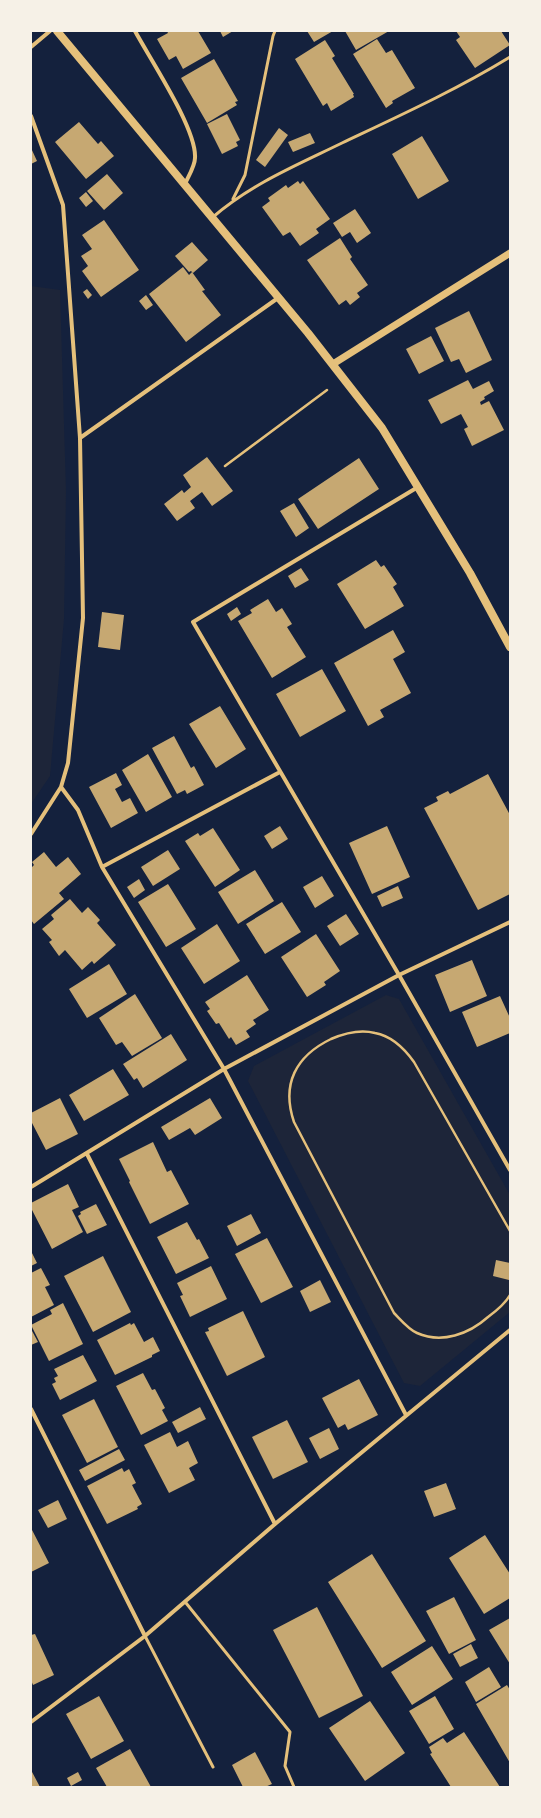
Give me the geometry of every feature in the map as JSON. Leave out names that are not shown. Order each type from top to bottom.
[{"type":"main road","points":[[58,31],[333,364],[382,428],[470,573],[510,647]]},
{"type":"street","points":[[31,47],[50,31]]},
{"type":"street","points":[[135,31],[171,94],[191,136],[195,159],[184,185]]},
{"type":"street","points":[[31,116],[63,205],[80,438],[83,618],[68,763],[61,787],[31,834]]},
{"type":"street","points":[[333,364],[510,253]]},
{"type":"street","points":[[80,438],[278,298]]},
{"type":"street","points":[[418,486],[193,622],[399,974],[510,1170]]},
{"type":"street","points":[[102,867],[280,772]]},
{"type":"street","points":[[61,787],[78,810],[102,867],[224,1069],[406,1415]]},
{"type":"street","points":[[31,1187],[224,1069],[399,974],[510,922]]},
{"type":"street","points":[[87,1154],[275,1524]]},
{"type":"street","points":[[31,1722],[145,1636],[186,1603],[275,1524],[510,1330]]},
{"type":"street","points":[[31,1409],[145,1636]]},
{"type":"lane","points":[[232,200],[245,175],[273,36],[276,31]]},
{"type":"lane","points":[[212,218],[232,200],[286,170],[473,80],[510,57]]},
{"type":"lane","points":[[186,1603],[290,1732],[285,1766],[294,1787]]},
{"type":"lane","points":[[145,1636],[213,1766]]},
{"type":"path","points":[[225,466],[327,390]]},
{"type":"path","points":[[510,1231],[417,1068],[404,1049],[392,1040],[376,1033],[359,1031],[347,1033],[322,1044],[310,1051],[299,1064],[294,1072],[289,1090],[290,1109],[294,1122],[394,1313],[417,1333],[429,1337],[447,1338],[476,1326],[500,1307],[510,1295]]},
{"type":"shaded area","points":[[31,286],[60,290],[66,491],[64,619],[50,776],[31,804]]},
{"type":"shaded area","points":[[386,995],[399,999],[510,1195],[510,1312],[420,1386],[404,1383],[248,1081],[254,1066]]},
{"type":"building","points":[[167,31],[198,31],[211,53],[183,69],[176,56],[169,60],[157,39],[168,33]]},
{"type":"building","points":[[220,31],[233,31],[223,37]]},
{"type":"building","points":[[307,31],[333,31],[314,42]]},
{"type":"building","points":[[345,31],[389,31],[356,50]]},
{"type":"building","points":[[456,31],[501,31],[510,45],[475,68],[456,40],[460,37]]},
{"type":"building","points":[[377,39],[386,53],[392,50],[415,88],[392,101],[393,103],[386,108],[353,54]]},
{"type":"building","points":[[325,40],[335,56],[332,58],[354,94],[354,97],[331,111],[327,103],[323,106],[295,59]]},
{"type":"building","points":[[214,59],[238,101],[235,102],[237,105],[207,123],[181,78]]},
{"type":"building","points":[[227,114],[240,140],[236,142],[238,146],[222,154],[207,124]]},
{"type":"building","points":[[79,122],[98,144],[101,141],[114,156],[86,179],[55,142]]},
{"type":"building","points":[[279,128],[288,135],[265,167],[256,160]]},
{"type":"building","points":[[310,133],[315,143],[293,152],[288,142]]},
{"type":"building","points":[[422,136],[449,181],[418,199],[392,154]]},
{"type":"building","points":[[31,148],[37,161],[31,164]]},
{"type":"building","points":[[107,174],[123,193],[104,210],[87,191]]},
{"type":"building","points":[[298,181],[300,184],[303,181],[330,219],[316,229],[319,233],[300,246],[290,232],[283,236],[262,207],[270,201],[268,198],[286,185],[288,188]]},
{"type":"building","points":[[86,192],[93,201],[86,207],[79,198]]},
{"type":"building","points":[[355,209],[371,233],[357,243],[350,232],[342,237],[333,223]]},
{"type":"building","points":[[104,220],[139,270],[101,297],[82,271],[88,266],[81,256],[92,249],[82,235]]},
{"type":"building","points":[[340,238],[352,257],[350,259],[368,285],[357,293],[360,297],[350,305],[346,300],[339,305],[307,260]]},
{"type":"building","points":[[192,242],[208,260],[193,273],[191,271],[189,272],[175,256]]},
{"type":"building","points":[[183,267],[189,275],[192,272],[205,290],[202,291],[221,315],[186,342],[149,294]]},
{"type":"building","points":[[87,289],[92,295],[88,299],[83,292]]},
{"type":"building","points":[[146,295],[153,305],[146,310],[139,301]]},
{"type":"building","points":[[469,311],[492,360],[466,373],[459,359],[451,362],[435,328]]},
{"type":"building","points":[[431,336],[444,361],[419,374],[406,349]]},
{"type":"building","points":[[468,380],[473,389],[489,381],[494,391],[484,397],[485,399],[480,402],[481,405],[489,401],[504,430],[472,446],[464,429],[468,427],[461,414],[441,424],[428,400]]},
{"type":"building","points":[[207,457],[233,491],[212,506],[202,492],[190,501],[195,508],[177,521],[164,504],[182,490],[184,493],[191,487],[183,475]]},
{"type":"building","points":[[359,458],[379,489],[318,529],[298,499]]},
{"type":"building","points":[[294,503],[309,528],[296,537],[280,511]]},
{"type":"building","points":[[376,560],[381,567],[384,565],[397,584],[393,587],[404,606],[365,629],[337,584]]},
{"type":"building","points":[[301,568],[309,580],[295,588],[288,576]]},
{"type":"building","points":[[268,599],[276,612],[282,608],[292,624],[287,627],[306,657],[272,678],[238,621],[252,613],[250,610]]},
{"type":"building","points":[[237,607],[241,614],[231,621],[227,614]]},
{"type":"building","points":[[102,612],[124,615],[120,650],[98,647]]},
{"type":"building","points":[[393,630],[405,652],[393,659],[411,693],[380,710],[384,717],[368,726],[334,663]]},
{"type":"building","points":[[322,669],[346,711],[300,737],[276,694]]},
{"type":"building","points":[[220,706],[246,749],[216,768],[189,724]]},
{"type":"building","points":[[174,736],[191,768],[194,766],[204,785],[187,794],[185,790],[177,794],[152,748]]},
{"type":"building","points":[[148,754],[172,797],[146,812],[122,770]]},
{"type":"building","points":[[116,773],[122,785],[115,789],[122,802],[130,798],[138,813],[111,828],[89,787]]},
{"type":"building","points":[[488,774],[510,815],[510,894],[478,910],[424,808],[438,801],[436,797],[448,791],[450,794]]},
{"type":"building","points":[[280,826],[288,839],[272,849],[264,836]]},
{"type":"building","points":[[387,826],[410,877],[372,894],[349,843]]},
{"type":"building","points":[[213,828],[240,870],[215,887],[185,841],[198,833],[200,836]]},
{"type":"building","points":[[168,850],[180,869],[153,886],[141,867]]},
{"type":"building","points":[[44,852],[56,867],[68,857],[81,874],[59,893],[64,899],[34,924],[31,920],[31,868],[34,865],[32,862]]},
{"type":"building","points":[[255,870],[274,901],[238,924],[218,892]]},
{"type":"building","points":[[322,876],[334,896],[315,908],[303,887]]},
{"type":"building","points":[[139,879],[145,890],[134,898],[127,887]]},
{"type":"building","points":[[168,884],[196,929],[166,947],[138,902]]},
{"type":"building","points":[[398,886],[403,898],[382,907],[377,896]]},
{"type":"building","points":[[70,899],[82,913],[88,907],[100,920],[97,923],[116,945],[94,964],[92,961],[82,970],[65,950],[59,956],[49,942],[52,940],[42,929],[54,919],[51,915]]},
{"type":"building","points":[[282,902],[301,932],[265,954],[246,924]]},
{"type":"building","points":[[346,914],[359,934],[340,946],[327,926]]},
{"type":"building","points":[[217,924],[240,961],[204,984],[181,948]]},
{"type":"building","points":[[316,934],[340,971],[324,982],[326,985],[307,997],[281,957]]},
{"type":"building","points":[[472,960],[487,996],[450,1012],[435,975]]},
{"type":"building","points":[[109,964],[127,994],[87,1018],[69,989]]},
{"type":"building","points":[[247,975],[269,1010],[253,1020],[256,1024],[246,1031],[250,1037],[236,1045],[231,1037],[229,1039],[219,1023],[216,1024],[207,1011],[210,1009],[205,1002]]},
{"type":"building","points":[[135,994],[162,1038],[132,1056],[122,1042],[116,1045],[99,1018]]},
{"type":"building","points":[[500,996],[510,1018],[510,1033],[477,1047],[462,1012]]},
{"type":"building","points":[[171,1034],[187,1060],[143,1088],[137,1078],[134,1080],[123,1064]]},
{"type":"building","points":[[113,1069],[129,1095],[84,1121],[69,1095]]},
{"type":"building","points":[[60,1098],[78,1134],[46,1150],[31,1121],[31,1113]]},
{"type":"building","points":[[210,1098],[222,1118],[195,1135],[190,1128],[169,1140],[161,1127]]},
{"type":"building","points":[[153,1142],[167,1172],[171,1170],[189,1204],[150,1224],[119,1159]]},
{"type":"building","points":[[68,1184],[79,1207],[72,1210],[83,1232],[52,1249],[31,1208],[31,1203]]},
{"type":"building","points":[[96,1204],[107,1225],[87,1234],[78,1216],[81,1214],[80,1212]]},
{"type":"building","points":[[251,1214],[261,1233],[237,1246],[227,1226]]},
{"type":"building","points":[[187,1222],[197,1240],[199,1239],[209,1258],[176,1274],[157,1237]]},
{"type":"building","points":[[267,1238],[293,1287],[261,1303],[235,1254]]},
{"type":"building","points":[[31,1251],[37,1263],[31,1266]]},
{"type":"building","points":[[103,1256],[131,1312],[93,1332],[64,1276]]},
{"type":"building","points":[[496,1260],[510,1263],[509,1280],[493,1276]]},
{"type":"building","points":[[211,1266],[227,1299],[190,1317],[180,1296],[183,1295],[177,1283]]},
{"type":"building","points":[[41,1268],[50,1285],[45,1287],[54,1305],[31,1317],[31,1273]]},
{"type":"building","points":[[320,1280],[331,1302],[310,1312],[300,1291]]},
{"type":"building","points":[[63,1303],[83,1344],[49,1361],[31,1325],[52,1314],[50,1310]]},
{"type":"building","points":[[243,1311],[265,1357],[227,1376],[205,1332],[209,1331],[208,1328]]},
{"type":"building","points":[[130,1323],[131,1325],[134,1323],[144,1342],[153,1337],[160,1351],[152,1355],[152,1357],[115,1375],[97,1340]]},
{"type":"building","points":[[31,1329],[38,1342],[31,1345]]},
{"type":"building","points":[[83,1355],[97,1381],[60,1400],[52,1384],[56,1382],[54,1378],[58,1376],[54,1369]]},
{"type":"building","points":[[143,1373],[152,1390],[155,1389],[165,1408],[162,1410],[168,1421],[141,1435],[116,1386]]},
{"type":"building","points":[[359,1379],[378,1415],[348,1430],[345,1424],[338,1428],[322,1398]]},
{"type":"building","points":[[94,1399],[118,1447],[87,1463],[62,1415]]},
{"type":"building","points":[[200,1407],[206,1419],[178,1433],[172,1422]]},
{"type":"building","points":[[287,1420],[308,1462],[273,1479],[252,1437]]},
{"type":"building","points":[[329,1428],[339,1449],[320,1459],[309,1438]]},
{"type":"building","points":[[170,1432],[177,1447],[188,1441],[198,1463],[189,1468],[195,1480],[169,1493],[144,1445]]},
{"type":"building","points":[[119,1449],[125,1460],[85,1481],[79,1470]]},
{"type":"building","points":[[122,1468],[124,1472],[129,1469],[136,1483],[132,1485],[142,1504],[137,1507],[138,1509],[107,1524],[87,1486]]},
{"type":"building","points":[[446,1483],[456,1509],[434,1517],[424,1491]]},
{"type":"building","points":[[58,1500],[67,1519],[48,1528],[38,1510]]},
{"type":"building","points":[[31,1528],[49,1563],[31,1572]]},
{"type":"building","points":[[485,1535],[510,1574],[510,1598],[484,1614],[449,1558]]},
{"type":"building","points":[[372,1554],[426,1641],[382,1668],[328,1582]]},
{"type":"building","points":[[454,1597],[476,1640],[449,1654],[426,1611]]},
{"type":"building","points":[[317,1607],[363,1696],[319,1718],[273,1630]]},
{"type":"building","points":[[510,1618],[510,1664],[489,1630]]},
{"type":"building","points":[[35,1634],[54,1675],[33,1685],[31,1680],[31,1635]]},
{"type":"building","points":[[471,1644],[478,1658],[460,1667],[453,1654]]},
{"type":"building","points":[[432,1646],[453,1679],[412,1705],[391,1672]]},
{"type":"building","points":[[489,1667],[501,1687],[476,1702],[465,1682]]},
{"type":"building","points":[[507,1685],[510,1690],[510,1763],[476,1704]]},
{"type":"building","points":[[99,1696],[124,1741],[91,1759],[66,1714]]},
{"type":"building","points":[[435,1696],[454,1729],[429,1744],[409,1711]]},
{"type":"building","points":[[370,1701],[405,1753],[365,1781],[329,1728]]},
{"type":"building","points":[[464,1732],[500,1787],[451,1787],[430,1754],[432,1753],[429,1747],[443,1738],[447,1743]]},
{"type":"building","points":[[130,1749],[151,1787],[107,1787],[96,1768]]},
{"type":"building","points":[[255,1752],[272,1784],[265,1787],[243,1787],[232,1765]]},
{"type":"building","points":[[31,1770],[40,1787],[31,1787]]},
{"type":"building","points":[[78,1772],[82,1780],[71,1786],[67,1778]]}]
